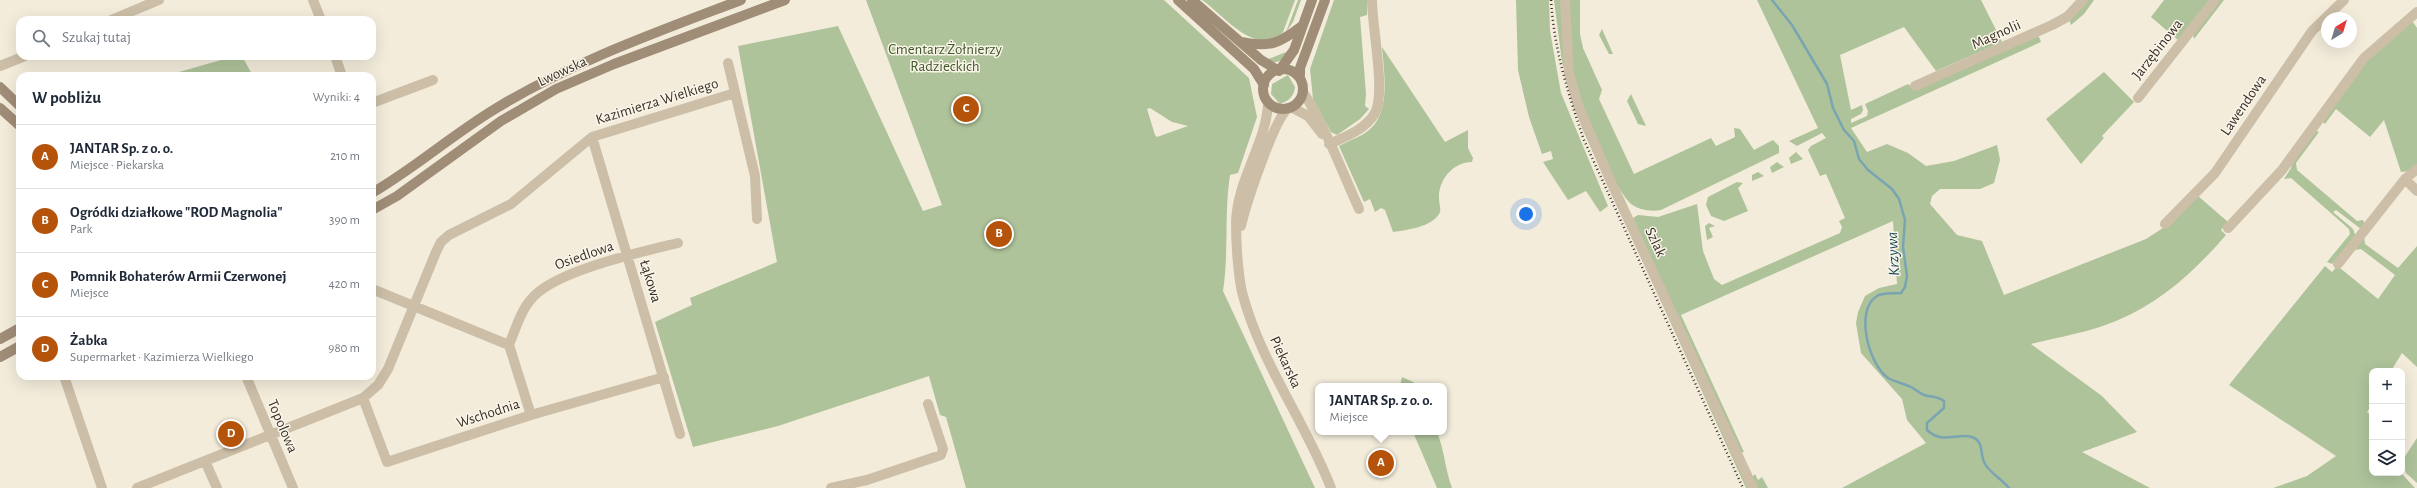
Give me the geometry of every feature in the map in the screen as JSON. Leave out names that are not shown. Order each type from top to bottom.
[{"type":"main road","name":"Lwowska","points":[[376,190],[412,168],[494,110],[550,77],[610,50],[741,0]]},
{"type":"main road","name":"Lwowska","points":[[376,208],[396,196],[501,121],[556,89],[614,64],[785,0]]},
{"type":"main road","points":[[1178,0],[1254,69],[1264,85]]},
{"type":"main road","points":[[1192,0],[1261,60],[1279,71]]},
{"type":"main road","points":[[1279,71],[1294,50],[1312,0]]},
{"type":"main road","points":[[1300,75],[1287,70],[1268,75],[1263,92],[1268,104],[1274,107],[1289,108],[1300,101],[1303,92],[1300,68],[1325,0]]},
{"type":"main road","points":[[1239,42],[1258,46],[1276,43],[1302,26]]},
{"type":"main road","points":[[0,88],[16,102]]},
{"type":"main road","points":[[0,108],[16,122]]},
{"type":"main road","points":[[0,339],[16,330]]},
{"type":"main road","points":[[0,357],[16,348]]},
{"type":"street","points":[[121,16],[159,0]]},
{"type":"street","points":[[313,0],[319,16]]},
{"type":"street","points":[[1329,144],[1345,137],[1368,121],[1378,103],[1372,0]]},
{"type":"street","name":"Szlak","points":[[1565,0],[1569,73],[1578,105],[1611,182],[1753,488]]},
{"type":"street","name":"Magnolii","points":[[1915,86],[2052,25],[2067,17],[2083,0]]},
{"type":"street","name":"Jarzębinowa","points":[[2138,98],[2215,0]]},
{"type":"street","name":"Lawendowa","points":[[2165,224],[2210,180],[2312,31],[2344,0]]},
{"type":"street","points":[[2228,228],[2282,170],[2364,58],[2417,12]]},
{"type":"street","points":[[0,66],[16,60]]},
{"type":"street","points":[[336,60],[341,72]]},
{"type":"street","points":[[728,63],[754,176],[757,219]]},
{"type":"street","points":[[376,101],[433,80]]},
{"type":"street","points":[[1303,92],[1321,120],[1329,144],[1359,209]]},
{"type":"street","name":"Kazimierza Wielkiego","points":[[137,488],[364,398],[378,385],[388,370],[436,252],[445,238],[454,232],[511,204],[592,137],[735,93]]},
{"type":"street","name":"Piekarska","points":[[1268,104],[1264,124],[1239,194],[1236,223],[1242,290],[1253,326],[1331,488]]},
{"type":"street","points":[[1289,108],[1308,116],[1329,144]]},
{"type":"street","name":"Piekarska","points":[[1238,242],[1247,203],[1281,115],[1289,108]]},
{"type":"street","name":"Łąkowa","points":[[592,137],[680,434]]},
{"type":"street","points":[[2338,264],[2405,180],[2417,169]]},
{"type":"street","points":[[2405,180],[2417,191]]},
{"type":"street","name":"Osiedlowa","points":[[509,345],[524,309],[534,296],[547,286],[561,278],[628,256],[678,243]]},
{"type":"street","points":[[376,291],[509,345],[531,415]]},
{"type":"street","name":"Wschodnia","points":[[364,398],[387,462],[531,415],[664,377]]},
{"type":"street","points":[[65,380],[102,488]]},
{"type":"street","name":"Topolowa","points":[[248,380],[269,435],[293,488]]},
{"type":"street","points":[[831,488],[867,480],[941,455],[944,449],[928,404]]},
{"type":"street","points":[[205,461],[217,488]]},
{"type":"green space","name":"Cmentarz Żołnierzy Radzieckich","points":[[866,0],[1164,0],[1249,78],[1257,117],[1238,173],[1230,175],[1227,204],[1226,262],[1223,291],[1315,488],[966,488],[946,417],[940,415],[929,376],[778,426],[693,447],[655,322],[692,305],[690,298],[777,262],[738,46],[838,26],[923,211],[942,205]],"holes":[[[1150,108],[1172,122],[1188,126],[1157,137],[1155,135],[1147,109]]]},
{"type":"green space","points":[[1202,0],[1295,0],[1283,32],[1272,39],[1262,40],[1251,37],[1240,31]]},
{"type":"green space","points":[[1298,0],[1301,0],[1293,22],[1286,32]]},
{"type":"green space","points":[[1334,0],[1367,0],[1367,15],[1360,17],[1366,94],[1365,106],[1369,109],[1360,119],[1337,135],[1331,132],[1313,99],[1310,69]]},
{"type":"green space","points":[[1516,0],[1549,0],[1550,31],[1561,93],[1608,206],[1600,212],[1586,191],[1568,200],[1543,162],[1553,159],[1551,151],[1542,154],[1529,117],[1518,70]]},
{"type":"green space","points":[[1554,0],[1561,0],[1565,67],[1750,488],[1746,488],[1582,128],[1562,62]]},
{"type":"green space","points":[[1569,0],[1580,0],[1580,34],[1583,48],[1602,90],[1599,99],[1634,174],[1711,138],[1716,146],[1735,137],[1734,128],[1740,129],[1754,150],[1773,140],[1779,146],[1779,153],[1661,210],[1644,210],[1632,205],[1621,192],[1613,178],[1589,126],[1577,93],[1571,61]]},
{"type":"green space","points":[[1757,0],[1981,0],[2002,42],[1936,71],[1904,27],[1840,55],[1851,110],[1862,105],[1863,110],[1861,114],[1851,119],[1851,123],[1867,116],[1868,111],[1865,104],[1908,84],[1914,89],[2036,36],[2039,37],[2041,42],[1851,128],[1867,152],[1887,144],[1908,153],[1926,166],[1954,161],[1997,145],[2000,160],[1994,183],[1980,189],[1940,189],[1932,196],[1930,204],[1957,235],[1982,241],[2004,295],[2146,239],[2166,226],[2198,196],[2228,222],[2221,230],[2226,235],[2202,261],[2176,285],[2147,305],[2132,314],[2106,325],[2031,344],[2102,396],[2137,432],[2082,452],[2150,488],[1842,488],[1926,443],[1907,420],[1902,399],[1861,353],[1856,323],[1858,312],[1865,296],[1879,288],[1897,284],[1893,221],[1681,315],[1744,452],[1740,453],[1633,218],[1638,215],[1658,217],[1697,204],[1703,251],[1714,279],[1722,285],[1840,233],[1842,227],[1839,221],[1845,218],[1826,174],[1820,176],[1808,150],[1811,146],[1826,138],[1822,133],[1797,146],[1789,141],[1818,128]]},
{"type":"green space","points":[[2086,0],[2094,0],[2084,14],[2071,25],[2069,19]]},
{"type":"green space","points":[[2164,0],[2209,0],[2178,40],[2151,17]]},
{"type":"green space","points":[[2218,0],[2224,0],[2194,39],[2193,34]]},
{"type":"green space","points":[[2412,21],[2417,28],[2417,165],[2410,171],[2401,172],[2384,120],[2370,137],[2336,109],[2325,124],[2323,122],[2367,59]]},
{"type":"green space","points":[[1602,29],[1613,54],[1609,54],[1599,35]]},
{"type":"green space","points":[[1382,47],[1445,142],[1468,130],[1468,148],[1473,158],[1472,162],[1459,165],[1453,169],[1444,179],[1439,192],[1440,211],[1435,218],[1425,225],[1393,232],[1385,210],[1381,208],[1375,212],[1370,199],[1364,202],[1339,146],[1369,130],[1376,123],[1381,113],[1385,79]]},
{"type":"green space","points":[[1286,52],[1283,58],[1278,62],[1266,60]]},
{"type":"green space","points":[[221,60],[244,60],[251,72],[179,72]]},
{"type":"green space","points":[[2104,72],[2134,102],[2102,136],[2104,138],[2081,164],[2046,119]]},
{"type":"green space","points":[[1288,75],[1295,87],[1294,93],[1290,98],[1280,104],[1271,94],[1272,84]]},
{"type":"green space","points":[[1631,94],[1646,126],[1638,124],[1627,101]]},
{"type":"green space","points":[[2316,131],[2319,132],[2296,163],[2297,170],[2357,221],[2363,220],[2365,225],[2361,229],[2336,210],[2333,212],[2353,229],[2356,237],[2332,264],[2327,262],[2350,234],[2349,229],[2291,178],[2284,179],[2291,168],[2292,162]]},
{"type":"green space","points":[[1796,152],[1803,159],[1791,164],[1789,158]]},
{"type":"green space","points":[[1777,162],[1784,167],[1772,173],[1770,167]]},
{"type":"green space","points":[[1758,172],[1764,176],[1752,181],[1752,175]]},
{"type":"green space","points":[[1737,182],[1743,183],[1738,188],[1748,211],[1724,221],[1711,216],[1706,205],[1708,197]]},
{"type":"green space","points":[[1709,223],[1715,226],[1709,228],[1713,237],[1707,240],[1705,226]]},
{"type":"green space","points":[[2364,237],[2365,244],[2398,268],[2417,246],[2417,367],[2402,353],[2393,368],[2369,368],[2369,409],[2367,412],[2369,414],[2369,476],[2404,476],[2415,488],[2273,488],[2307,476],[2336,456],[2229,385],[2325,266],[2332,272]],"holes":[[[2361,249],[2395,275],[2378,299],[2340,268],[2354,250]]]},
{"type":"green space","points":[[1402,377],[1414,383],[1401,383]]},
{"type":"green space","points":[[1414,435],[1438,435],[1452,488],[1437,488]]},
{"type":"green space","points":[[2417,438],[2417,483],[2406,473],[2405,456]]},
{"type":"green space","points":[[1755,474],[1758,480],[1762,477],[1768,488],[1756,488],[1752,477]]},
{"type":"waterway","name":"Krzywa","points":[[1772,0],[1792,25],[1827,84],[1833,108],[1844,130],[1854,141],[1859,159],[1868,170],[1892,189],[1899,199],[1905,220],[1903,247],[1907,276],[1905,287],[1901,293],[1877,296],[1870,303],[1866,313],[1865,325],[1867,337],[1875,362],[1881,371],[1893,381],[1905,384],[1924,395],[1936,397],[1944,401],[1944,408],[1927,423],[1927,430],[1939,437],[1966,436],[1976,439],[1979,442],[1983,460],[1987,467],[2009,488]]},
{"type":"railway","points":[[1551,0],[1555,36],[1563,71],[1584,140],[1743,488]]},
{"type":"place","name":"Pomnik Bohaterów Armii Czerwonej","points":[[966,109]]},
{"type":"place","name":"Ogródki działkowe \"ROD Magnolia\"","points":[[999,234]]},
{"type":"place","name":"Żabka","points":[[231,434]]},
{"type":"place","name":"JANTAR Sp. z o. o.","points":[[1381,463]]}]
